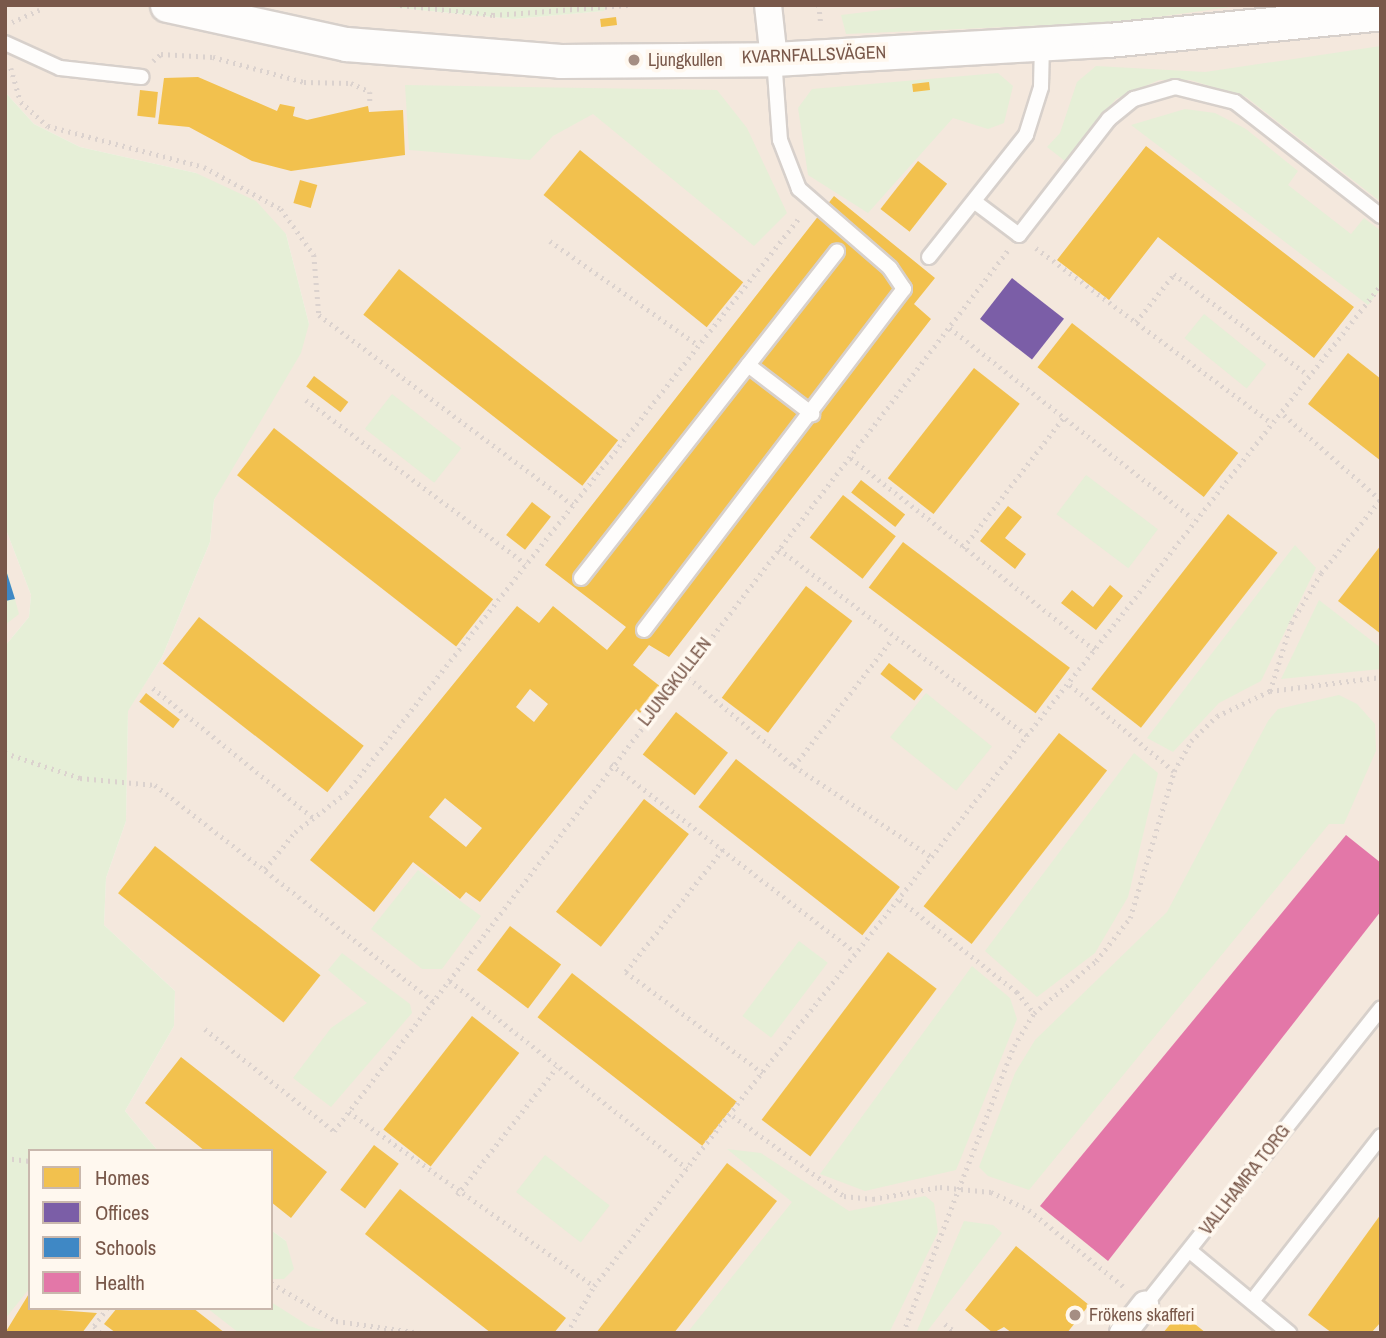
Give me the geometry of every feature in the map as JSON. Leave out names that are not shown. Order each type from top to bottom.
[{"type":"street","name":"KVARNFALLSVÄGEN","points":[[167,5],[346,44],[560,61],[774,58],[1042,43],[1381,13]]},
{"type":"street","points":[[768,5],[774,58]]},
{"type":"street","points":[[1123,1333],[1145,1305]]},
{"type":"lane","points":[[929,257],[975,202],[1036,113],[1042,43]]},
{"type":"lane","points":[[8,44],[93,76],[142,77]]},
{"type":"lane","points":[[643,630],[812,414],[904,289],[890,268],[811,204],[780,140],[774,58]]},
{"type":"lane","points":[[975,202],[1018,235],[1109,118],[1134,99],[1175,87],[1235,102],[1381,216]]},
{"type":"lane","points":[[581,578],[837,252]]},
{"type":"lane","points":[[748,365],[812,414]]},
{"type":"lane","name":"VALLHAMRA TORG","points":[[1289,1333],[1253,1300],[1189,1251],[1381,1008]]},
{"type":"lane","points":[[1253,1300],[1381,1136]]},
{"type":"lane","points":[[1145,1305],[1189,1251]]},
{"type":"path","points":[[400,5],[493,15],[628,5]]},
{"type":"path","points":[[819,5],[822,33]]},
{"type":"path","points":[[5,24],[39,10]]},
{"type":"path","points":[[8,44],[12,83],[22,102],[48,126],[204,167],[281,209],[314,256],[319,315],[573,505]]},
{"type":"path","points":[[142,77],[161,54],[213,57],[304,82],[351,83],[370,92],[370,105]]},
{"type":"path","points":[[265,869],[295,832],[346,793],[811,204]]},
{"type":"path","points":[[1018,235],[1269,421]]},
{"type":"path","name":"LJUNGKULLEN","points":[[205,1029],[334,1131],[450,981],[611,764],[851,458],[1018,235]]},
{"type":"path","points":[[550,241],[698,345]]},
{"type":"path","points":[[1136,322],[1174,274],[1308,375]]},
{"type":"path","points":[[567,1333],[594,1286],[687,1168],[733,1116],[855,953],[900,900],[1027,735],[1070,685],[1192,518],[1269,421],[1281,413],[1308,375],[1381,285]]},
{"type":"path","points":[[950,328],[1192,518]]},
{"type":"path","points":[[306,400],[526,564]]},
{"type":"path","points":[[1270,691],[1291,623],[1321,573],[1380,500],[1281,413]]},
{"type":"path","points":[[963,548],[1064,417]]},
{"type":"path","points":[[851,458],[1095,650]]},
{"type":"path","points":[[779,549],[892,639],[1027,735]]},
{"type":"path","points":[[794,766],[892,639]]},
{"type":"path","points":[[682,673],[794,766],[932,857]]},
{"type":"path","points":[[903,1333],[998,1080],[1034,1013],[1096,961],[1130,918],[1174,771],[1191,741],[1217,716],[1270,691],[1381,677]]},
{"type":"path","points":[[1070,685],[1174,771]]},
{"type":"path","points":[[153,688],[315,819]]},
{"type":"path","points":[[5,753],[80,778],[155,785],[434,1002]]},
{"type":"path","points":[[611,764],[855,953]]},
{"type":"path","points":[[723,850],[626,972],[763,1073]]},
{"type":"path","points":[[900,900],[1017,992],[1034,1013]]},
{"type":"path","points":[[450,981],[687,1168]]},
{"type":"path","points":[[457,1195],[557,1067]]},
{"type":"path","points":[[349,1112],[457,1195],[594,1286]]},
{"type":"path","points":[[733,1116],[844,1196],[960,1187],[991,1192],[1029,1210],[1145,1305]]},
{"type":"path","points":[[5,1158],[28,1161]]},
{"type":"path","points":[[273,1284],[336,1321],[421,1333]]},
{"type":"path","points":[[100,1333],[94,1326],[106,1310]]},
{"type":"path","points":[[945,1324],[957,1333]]},
{"type":"shaded area","points":[[5,5],[369,5],[513,19],[603,11],[606,5],[1381,5],[1381,1333],[5,1333],[5,1221],[28,1220],[28,1310],[273,1310],[273,1279],[284,1279],[286,1241],[273,1231],[273,1149],[156,1149],[125,1111],[174,1026],[175,991],[104,925],[106,878],[126,821],[128,710],[162,657],[210,542],[214,500],[309,324],[286,234],[196,173],[80,147],[34,124],[5,92]]},
{"type":"shaded area","points":[[5,527],[31,595],[29,617],[5,646]]},
{"type":"green space","points":[[369,5],[606,5],[604,11],[513,19]]},
{"type":"green space","points":[[923,5],[1245,5],[1121,22],[846,34],[841,15]]},
{"type":"green space","points":[[1381,46],[1381,202],[1246,97],[1190,80],[1159,80],[1116,99],[1065,161],[1047,147],[1060,133],[1077,82],[1096,66],[1205,72]]},
{"type":"green space","points":[[998,73],[1013,86],[1004,123],[988,129],[953,118],[868,213],[808,175],[798,108],[812,89]]},
{"type":"green space","points":[[405,85],[717,90],[747,128],[787,213],[754,246],[593,114],[553,136],[530,160],[409,150]]},
{"type":"green space","points":[[5,92],[34,124],[80,147],[196,173],[256,201],[286,234],[309,324],[301,353],[214,500],[210,542],[162,657],[128,711],[126,821],[106,878],[104,925],[175,991],[174,1026],[125,1111],[156,1149],[28,1149],[28,1290],[5,1319],[5,646],[29,617],[31,595],[5,527]]},
{"type":"green space","points":[[1185,109],[1215,113],[1246,129],[1298,171],[1288,185],[1351,234],[1364,218],[1381,231],[1381,289],[1368,305],[1131,125]]},
{"type":"green space","points":[[1204,314],[1266,364],[1247,388],[1184,338]]},
{"type":"green space","points":[[392,394],[461,448],[434,483],[365,429]]},
{"type":"green space","points":[[1086,475],[1158,529],[1128,568],[1057,514]]},
{"type":"green space","points":[[1295,545],[1316,568],[1261,681],[1219,703],[1173,752],[1147,738]]},
{"type":"green space","points":[[5,563],[19,614],[5,625]]},
{"type":"green space","points":[[1319,600],[1381,648],[1381,669],[1281,679]]},
{"type":"green space","points":[[926,693],[992,746],[956,791],[890,737]]},
{"type":"green space","points":[[1339,695],[1357,704],[1375,724],[1376,751],[1344,824],[1329,824],[1029,1190],[988,1176],[979,1167],[1015,1073],[1035,1040],[1167,912],[1268,721],[1278,709]]},
{"type":"green space","points":[[1134,753],[1158,773],[1128,897],[1095,953],[1037,997],[985,951]]},
{"type":"green space","points":[[418,870],[481,916],[442,969],[422,969],[371,929]]},
{"type":"green space","points":[[799,941],[828,963],[771,1038],[742,1016]]},
{"type":"green space","points":[[342,953],[410,1004],[412,1013],[331,1107],[293,1078],[331,1028],[367,1003],[328,970]]},
{"type":"green space","points":[[972,966],[1010,998],[1017,1019],[956,1170],[865,1191],[820,1174]]},
{"type":"green space","points":[[727,1149],[761,1153],[849,1211],[925,1196],[934,1203],[938,1232],[889,1333],[687,1333],[792,1202]]},
{"type":"green space","points":[[545,1155],[610,1205],[581,1243],[516,1192]]},
{"type":"green space","points":[[964,1221],[993,1225],[1002,1233],[926,1333],[916,1333]]},
{"type":"green space","points":[[273,1231],[286,1241],[294,1269],[284,1279],[273,1279]]},
{"type":"green space","points":[[273,1303],[309,1326],[331,1333],[239,1333],[210,1310],[273,1310]]},
{"type":"building: Homes","points":[[616,17],[617,25],[601,27],[600,19]]},
{"type":"building: Homes","points":[[198,77],[277,111],[280,104],[295,107],[293,116],[307,120],[368,106],[369,112],[403,110],[405,155],[291,171],[252,161],[189,127],[158,124],[164,78]]},
{"type":"building: Homes","points":[[929,82],[930,90],[913,92],[912,84]]},
{"type":"building: Homes","points":[[140,90],[158,92],[155,118],[137,116]]},
{"type":"building: Homes","points":[[1146,146],[1354,307],[1314,358],[1158,237],[1109,300],[1057,260]]},
{"type":"building: Homes","points":[[580,150],[743,282],[707,327],[543,195]]},
{"type":"building: Homes","points":[[918,161],[947,184],[910,232],[880,209]]},
{"type":"building: Homes","points":[[300,180],[317,185],[311,208],[293,203]]},
{"type":"building: Homes","points":[[834,196],[935,278],[914,304],[931,319],[669,657],[649,645],[633,665],[661,687],[640,713],[636,709],[480,902],[466,892],[460,899],[413,862],[374,912],[310,860],[517,606],[539,623],[553,606],[607,650],[626,627],[545,565]],"holes":[[[530,689],[548,704],[534,722],[516,707]],[[445,798],[482,828],[466,847],[429,817]]]},
{"type":"building: Homes","points":[[399,269],[618,440],[582,486],[363,315]]},
{"type":"building: Homes","points":[[1072,323],[1238,453],[1204,497],[1038,367]]},
{"type":"building: Homes","points":[[1348,353],[1381,379],[1381,461],[1308,404]]},
{"type":"building: Homes","points":[[974,368],[1020,404],[934,514],[888,478]]},
{"type":"building: Homes","points":[[314,376],[348,402],[341,412],[306,386]]},
{"type":"building: Homes","points":[[274,428],[493,599],[456,646],[237,475]]},
{"type":"building: Homes","points":[[861,480],[905,514],[895,527],[851,493]]},
{"type":"building: Homes","points":[[843,495],[896,536],[863,579],[810,538]]},
{"type":"building: Homes","points":[[532,502],[551,517],[525,550],[506,535]]},
{"type":"building: Homes","points":[[1008,506],[1022,517],[1005,538],[1026,554],[1015,569],[980,541]]},
{"type":"building: Homes","points":[[1228,514],[1278,553],[1141,728],[1091,689]]},
{"type":"building: Homes","points":[[903,542],[1070,668],[1036,713],[869,588]]},
{"type":"building: Homes","points":[[1381,545],[1381,634],[1338,601]]},
{"type":"building: Homes","points":[[1110,585],[1123,596],[1096,630],[1061,603],[1072,590],[1093,607]]},
{"type":"building: Homes","points":[[806,586],[852,621],[768,733],[722,698]]},
{"type":"building: Homes","points":[[199,617],[364,746],[327,792],[163,663]]},
{"type":"building: Homes","points":[[889,663],[923,689],[914,701],[880,674]]},
{"type":"building: Homes","points":[[146,693],[180,719],[173,728],[139,702]]},
{"type":"building: Homes","points":[[676,712],[728,753],[695,795],[643,755]]},
{"type":"building: Homes","points":[[1059,733],[1107,771],[972,944],[924,906]]},
{"type":"building: Homes","points":[[736,759],[900,887],[862,935],[698,807]]},
{"type":"building: Homes","points":[[644,799],[689,834],[601,947],[556,912]]},
{"type":"building: Homes","points":[[155,846],[320,975],[284,1023],[118,893]]},
{"type":"building: Homes","points":[[510,926],[561,965],[528,1008],[477,970]]},
{"type":"building: Homes","points":[[888,952],[937,989],[810,1156],[762,1120]]},
{"type":"building: Homes","points":[[572,973],[737,1102],[702,1146],[538,1017]]},
{"type":"building: Homes","points":[[472,1016],[519,1053],[431,1166],[383,1129]]},
{"type":"building: Homes","points":[[181,1057],[327,1172],[291,1218],[273,1204],[273,1149],[202,1149],[145,1103]]},
{"type":"building: Homes","points":[[374,1145],[399,1164],[365,1208],[340,1190]]},
{"type":"building: Homes","points":[[727,1163],[777,1201],[674,1333],[596,1333]]},
{"type":"building: Homes","points":[[400,1189],[566,1318],[554,1333],[491,1333],[365,1234]]},
{"type":"building: Homes","points":[[1381,1214],[1381,1322],[1371,1333],[1332,1333],[1308,1315]]},
{"type":"building: Homes","points":[[1016,1246],[1089,1305],[1067,1333],[1012,1333],[1004,1327],[993,1333],[965,1310]]},
{"type":"building: Homes","points":[[28,1295],[28,1310],[97,1313],[82,1333],[5,1333]]},
{"type":"building: Homes","points":[[115,1310],[196,1310],[225,1333],[116,1333],[104,1324]]},
{"type":"building: Homes","points":[[1180,1312],[1206,1333],[1163,1333]]},
{"type":"building: Offices","points":[[1012,278],[1064,319],[1032,360],[980,319]]},
{"type":"building: Schools","points":[[5,567],[15,599],[5,601]]},
{"type":"building: Health","points":[[1346,835],[1381,863],[1381,911],[1108,1261],[1040,1206]]},
{"type":"place","name":"Ljungkullen","points":[[634,60]]},
{"type":"place","name":"Frökens skafferi","points":[[1075,1315]]}]
